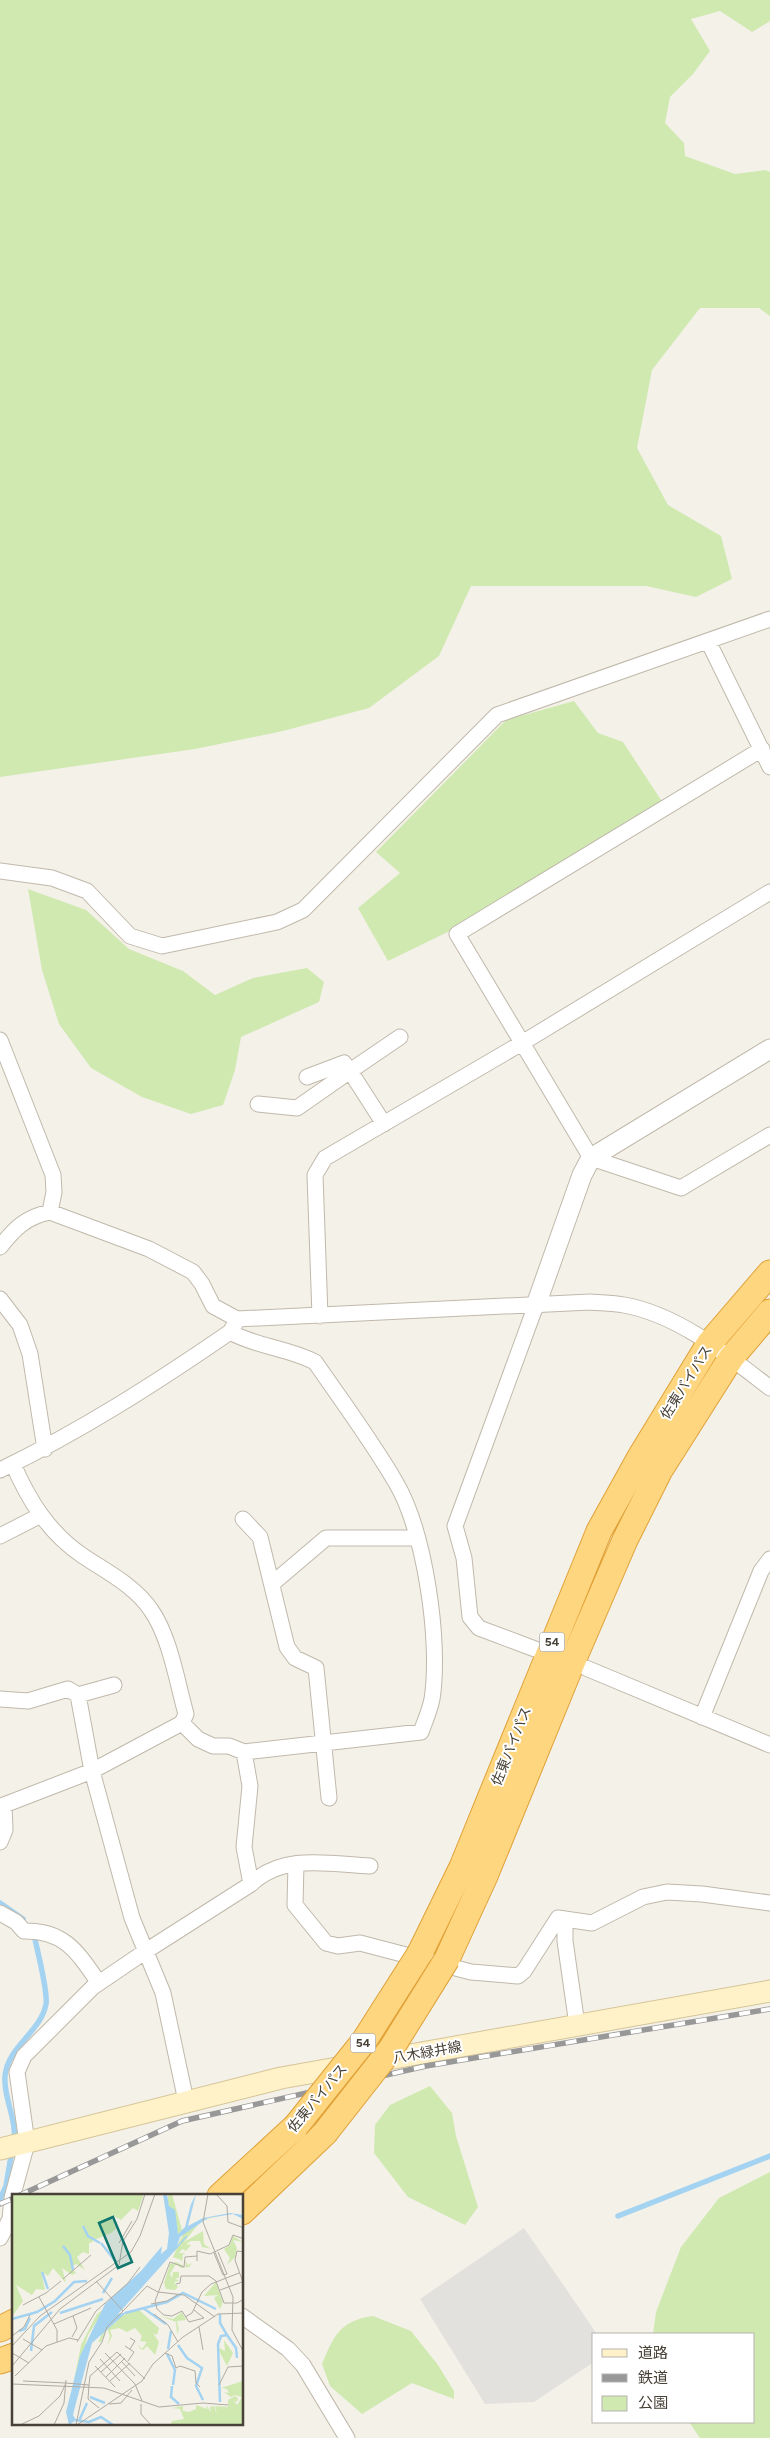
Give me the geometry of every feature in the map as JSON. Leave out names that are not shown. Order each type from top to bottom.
[{"type":"highway","name":"佐東バイパス","points":[[222,2194],[296,2126],[364,2041],[420,1953],[462,1867],[599,1531],[709,1344],[770,1273]]},
{"type":"highway","name":"佐東バイパス","points":[[244,2210],[325,2133],[391,2049],[447,1959],[485,1876],[572,1663],[625,1540],[660,1470],[731,1358],[770,1312]]},
{"type":"highway","points":[[0,2329],[12,2323]]},
{"type":"highway","points":[[0,2361],[12,2357]]},
{"type":"main road","name":"八木緑井線","points":[[0,2149],[281,2078],[770,1991]]},
{"type":"street","points":[[0,871],[52,878],[87,891],[130,936],[162,946],[276,922],[303,910],[497,714],[770,619]]},
{"type":"street","points":[[708,641],[770,767]]},
{"type":"street","points":[[762,749],[457,934],[591,1158],[681,1188],[770,1135]]},
{"type":"street","points":[[320,1316],[315,1174],[325,1158],[522,1043],[770,892]]},
{"type":"street","points":[[258,1104],[297,1108],[400,1036]]},
{"type":"street","points":[[0,1040],[53,1175],[54,1192],[50,1212]]},
{"type":"street","points":[[536,1649],[479,1628],[470,1617],[464,1558],[456,1526],[582,1175],[591,1158],[770,1049]]},
{"type":"street","points":[[307,1077],[344,1063],[384,1124]]},
{"type":"street","points":[[0,1247],[12,1232],[33,1216],[50,1212],[149,1249],[192,1272],[202,1284],[212,1306],[237,1319],[590,1302],[625,1305],[659,1315],[685,1328],[731,1358],[770,1388]]},
{"type":"street","points":[[0,1299],[20,1325],[30,1354],[45,1449]]},
{"type":"street","points":[[0,1842],[6,1830],[2,1804],[92,1771],[182,1723],[186,1714],[164,1636],[151,1610],[120,1579],[82,1555],[48,1526],[7,1467],[45,1449],[158,1382],[230,1332],[237,1319]]},
{"type":"street","points":[[182,1723],[198,1739],[213,1746],[229,1746],[244,1752],[421,1732],[432,1700],[435,1654],[424,1562],[396,1483],[315,1362],[301,1354],[246,1341],[230,1332]]},
{"type":"street","points":[[0,1536],[41,1515]]},
{"type":"street","points":[[242,1520],[260,1537],[273,1583],[287,1647],[295,1658],[316,1668],[329,1798]]},
{"type":"street","points":[[273,1583],[326,1538],[417,1538]]},
{"type":"street","points":[[702,1717],[761,1571],[770,1559]]},
{"type":"street","points":[[586,1668],[770,1745]]},
{"type":"street","points":[[0,1700],[28,1701],[68,1689],[78,1695],[114,1685]]},
{"type":"street","points":[[78,1695],[92,1771],[132,1918],[163,1993],[186,2101]]},
{"type":"street","points":[[244,1752],[250,1786],[244,1847],[251,1884]]},
{"type":"street","points":[[296,1864],[295,1905],[326,1943],[338,1946],[360,1943],[471,1972],[518,1976],[524,1971],[558,1918],[592,1923],[643,1897],[667,1892],[702,1894],[770,1903]]},
{"type":"street","points":[[13,2194],[27,2143],[17,2072],[20,2064],[24,2056],[99,1983],[251,1884],[262,1873],[281,1865],[296,1864],[370,1866]]},
{"type":"street","points":[[0,1913],[16,1922],[24,1931],[41,1930],[59,1937],[77,1952],[99,1983]]},
{"type":"street","points":[[565,1919],[565,1941],[577,2025]]},
{"type":"street","points":[[0,2238],[10,2219],[12,2198]]},
{"type":"street","points":[[244,2317],[288,2349],[303,2365],[347,2438]]},
{"type":"green space","points":[[0,0],[770,0],[770,21],[752,32],[720,11],[691,19],[710,51],[693,74],[670,97],[665,123],[684,143],[685,156],[735,174],[765,170],[770,172],[770,316],[759,308],[700,308],[652,370],[637,448],[668,505],[721,536],[732,579],[696,597],[646,586],[471,586],[439,656],[369,708],[283,731],[195,749],[0,777]]},
{"type":"green space","points":[[574,701],[598,733],[623,742],[663,803],[456,928],[388,961],[358,908],[400,873],[376,852],[506,720]]},
{"type":"green space","points":[[28,889],[86,910],[129,949],[183,971],[215,995],[253,978],[307,968],[324,982],[319,1002],[241,1037],[235,1070],[223,1105],[191,1114],[142,1097],[91,1068],[59,1024],[42,970]]},
{"type":"green space","points":[[430,2086],[452,2113],[456,2136],[478,2207],[465,2225],[408,2197],[374,2153],[375,2125],[390,2105]]},
{"type":"green space","points":[[770,2172],[770,2438],[700,2438],[690,2423],[755,2423],[755,2333],[653,2333],[656,2312],[681,2247],[719,2198]]},
{"type":"green space","points":[[373,2316],[411,2331],[438,2365],[454,2391],[454,2399],[412,2383],[362,2414],[330,2386],[322,2364],[334,2338],[339,2331],[352,2322]]},
{"type":"shaded area","points":[[524,2228],[596,2333],[592,2333],[592,2363],[534,2402],[485,2404],[420,2299]]},
{"type":"waterway","points":[[0,1903],[23,1919]]},
{"type":"waterway","points":[[14,2141],[14,2125],[5,2084],[7,2065],[18,2047],[38,2023],[46,2004],[46,1990],[32,1933]]},
{"type":"waterway","points":[[0,2199],[6,2186],[12,2150]]},
{"type":"waterway","points":[[618,2216],[770,2156]]},
{"type":"railway","points":[[22,2194],[182,2121],[426,2066],[770,2009]]},
{"type":"railway","points":[[0,2204],[12,2199]]}]
